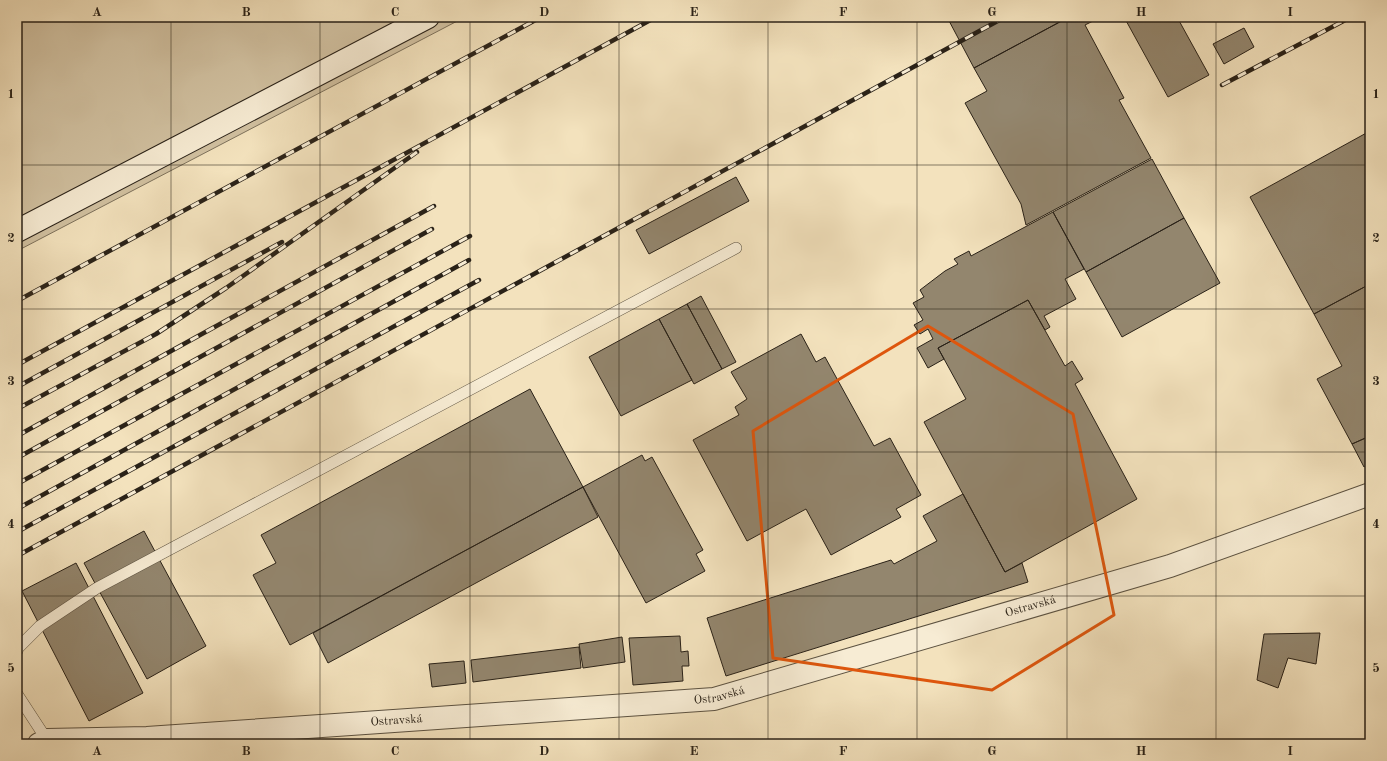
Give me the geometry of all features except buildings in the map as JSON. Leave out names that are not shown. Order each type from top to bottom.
[{"type":"street","points":[[17,231],[428,17]]},
{"type":"street","name":"Ostravská","points":[[43,742],[147,738],[714,699],[1170,566],[1370,494]]},
{"type":"lane","points":[[17,651],[18,648],[40,626],[97,588],[736,248]]},
{"type":"lane","points":[[17,694],[43,742]]},
{"type":"highlighted area","points":[[928,326],[1073,414],[1114,615],[992,690],[773,658],[753,431]]},
{"type":"shaded area","points":[[17,17],[465,17],[17,251]]},
{"type":"railway","points":[[17,301],[541,17]]},
{"type":"railway","points":[[17,365],[656,17]]},
{"type":"railway","points":[[17,556],[1005,17]]},
{"type":"railway","points":[[1222,85],[1351,17]]},
{"type":"railway","points":[[17,409],[156,334],[226,288],[417,152]]},
{"type":"railway","points":[[17,436],[434,206]]},
{"type":"railway","points":[[17,458],[432,229]]},
{"type":"railway","points":[[17,484],[470,236]]},
{"type":"railway","points":[[17,387],[282,242]]},
{"type":"railway","points":[[17,509],[469,260]]},
{"type":"railway","points":[[17,532],[479,280]]}]
